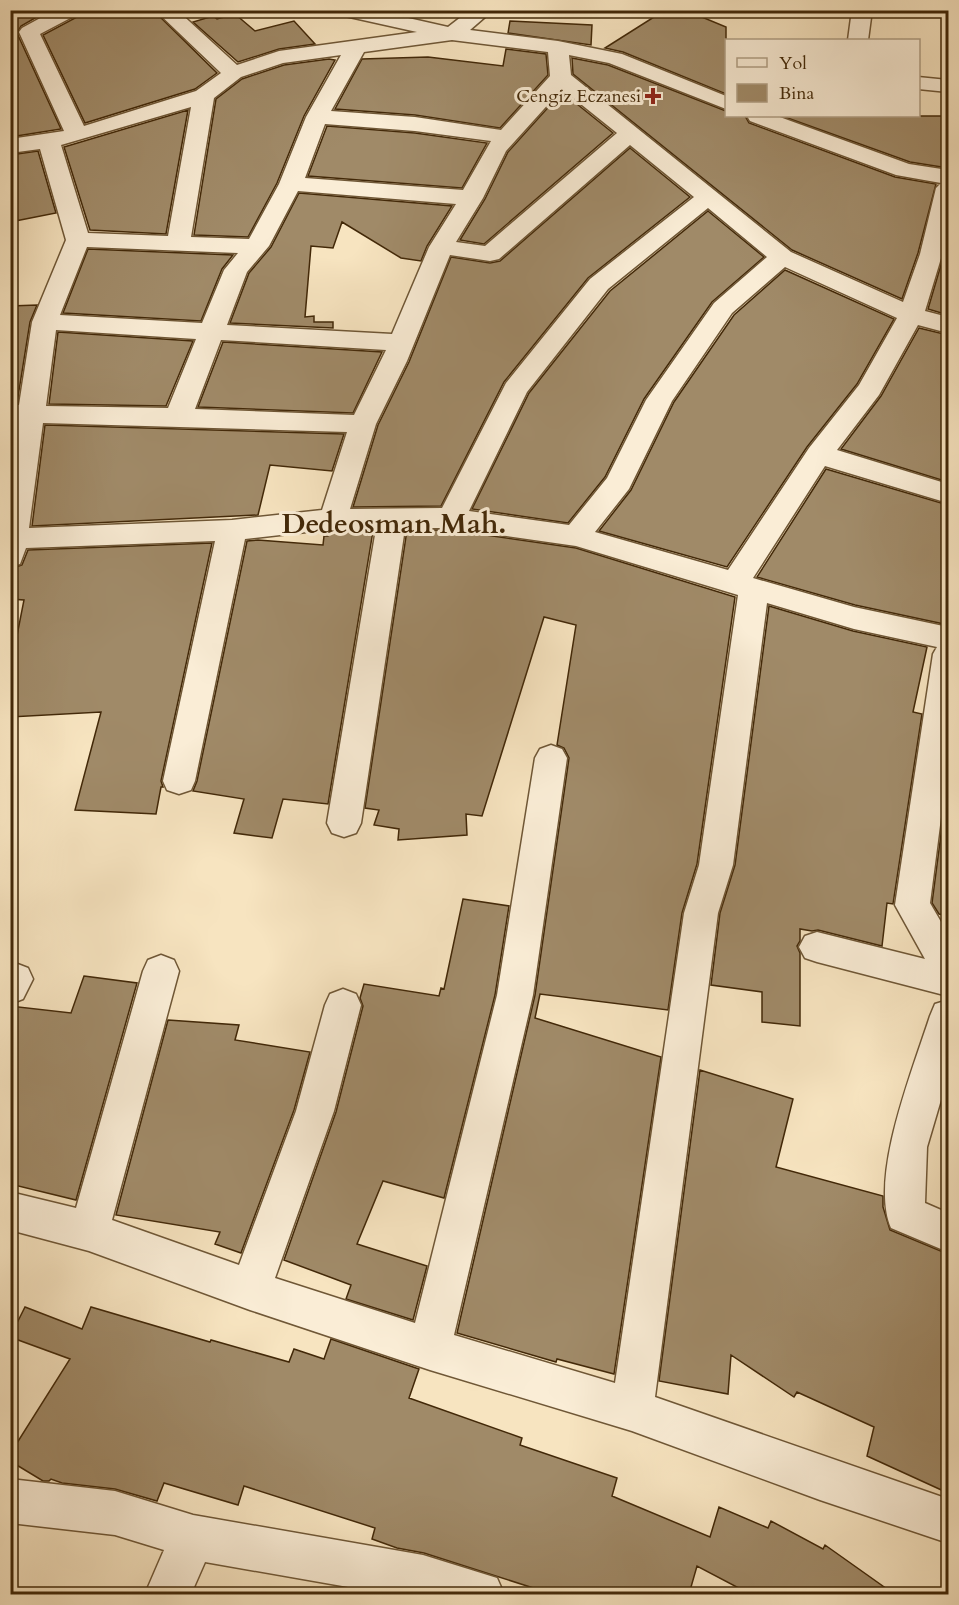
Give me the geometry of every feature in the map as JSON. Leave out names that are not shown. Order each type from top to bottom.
[{"type":"street","points":[[72,10],[29,32],[76,135]]},
{"type":"street","points":[[165,10],[234,73]]},
{"type":"street","points":[[343,10],[452,34],[558,47],[615,58],[725,103]]},
{"type":"street","points":[[10,146],[76,135],[204,96],[234,73],[279,57],[452,34],[483,10]]},
{"type":"street","points":[[858,39],[862,10]]},
{"type":"street","points":[[178,417],[236,270],[257,246],[291,184],[317,117],[357,45]]},
{"type":"street","points":[[558,47],[561,76],[782,257],[911,315],[948,325]]},
{"type":"street","points":[[333,519],[363,424],[401,343],[441,247],[471,198],[496,149],[561,76]]},
{"type":"street","points":[[920,83],[948,86]]},
{"type":"street","points":[[178,244],[204,96]]},
{"type":"street","points":[[317,117],[415,123],[507,136]]},
{"type":"street","points":[[760,117],[903,170],[948,177]]},
{"type":"street","points":[[800,133],[816,117]]},
{"type":"street","points":[[441,247],[490,254],[629,134]]},
{"type":"street","points":[[49,141],[78,240],[45,322],[22,413],[12,545],[232,530],[333,519],[451,518],[576,536],[854,618],[948,638]]},
{"type":"street","points":[[291,184],[471,198]]},
{"type":"street","points":[[632,1410],[701,913],[716,865],[745,586],[819,454],[870,389],[911,315],[932,254],[948,188]]},
{"type":"street","points":[[451,518],[515,389],[598,284],[709,196]]},
{"type":"street","points":[[78,240],[257,246]]},
{"type":"street","points":[[576,536],[619,482],[659,400],[723,309],[782,257]]},
{"type":"street","points":[[45,322],[401,343]]},
{"type":"street","points":[[22,413],[363,424]]},
{"type":"street","points":[[819,454],[948,494]]},
{"type":"street","points":[[344,823],[392,519]]},
{"type":"street","points":[[179,781],[232,530]]},
{"type":"street","points":[[948,654],[912,905],[948,965]]},
{"type":"street","points":[[430,1349],[515,995],[551,758]]},
{"type":"street","points":[[817,948],[948,980]]},
{"type":"street","points":[[89,1231],[161,971]]},
{"type":"street","points":[[250,1290],[315,1111],[343,1005]]},
{"type":"street","points":[[948,1016],[908,1147],[905,1215],[948,1232]]},
{"type":"street","points":[[10,1211],[89,1231],[250,1290],[430,1349],[632,1410],[820,1478],[948,1521]]},
{"type":"street","points":[[10,1501],[115,1513],[193,1537],[419,1586],[481,1594]]},
{"type":"street","points":[[168,1594],[193,1537]]},
{"type":"building","points":[[10,10],[49,10],[21,26],[17,33],[61,129],[10,137]]},
{"type":"building","points":[[83,10],[153,10],[217,73],[195,89],[85,123],[43,35],[79,16]]},
{"type":"building","points":[[665,10],[685,10],[726,27],[725,94],[623,52],[605,48]]},
{"type":"building","points":[[235,14],[255,31],[294,21],[315,44],[279,49],[238,62],[193,22],[213,16],[217,19]]},
{"type":"building","points":[[510,21],[592,25],[591,45],[508,33]]},
{"type":"building","points":[[506,49],[546,54],[548,75],[500,128],[415,115],[335,109],[362,59],[428,57],[503,66]]},
{"type":"building","points":[[572,58],[608,65],[725,111],[725,117],[746,117],[749,123],[895,177],[936,184],[918,253],[902,299],[792,250],[573,74]]},
{"type":"building","points":[[335,60],[304,116],[277,183],[248,237],[194,235],[216,99],[242,79],[284,65]]},
{"type":"building","points":[[562,92],[613,133],[484,244],[460,240],[485,199],[508,152]]},
{"type":"building","points":[[188,110],[166,234],[90,230],[64,147]]},
{"type":"building","points":[[948,116],[948,168],[910,162],[785,117]]},
{"type":"building","points":[[327,126],[415,133],[487,143],[462,188],[308,176]]},
{"type":"building","points":[[630,148],[690,197],[588,278],[504,382],[441,506],[353,507],[378,425],[409,362],[451,257],[490,263],[500,261]]},
{"type":"building","points":[[38,151],[56,213],[10,222],[10,155]]},
{"type":"building","points":[[299,193],[452,206],[427,246],[421,261],[401,258],[342,222],[333,248],[311,246],[305,317],[314,316],[314,322],[333,322],[333,328],[230,323],[249,273],[271,247]]},
{"type":"building","points":[[708,211],[764,257],[712,302],[644,399],[605,477],[568,523],[472,509],[529,393],[610,291]]},
{"type":"building","points":[[948,241],[948,315],[928,309]]},
{"type":"building","points":[[88,249],[233,255],[222,269],[201,321],[63,313]]},
{"type":"building","points":[[785,270],[894,319],[857,384],[807,447],[727,567],[599,531],[631,490],[674,402],[734,315]]},
{"type":"building","points":[[37,305],[30,322],[17,403],[10,403],[10,306]]},
{"type":"building","points":[[919,328],[948,335],[948,482],[841,449],[881,396]]},
{"type":"building","points":[[58,332],[193,341],[166,406],[49,404]]},
{"type":"building","points":[[223,342],[382,352],[353,413],[198,407]]},
{"type":"building","points":[[45,425],[344,434],[332,471],[270,465],[258,515],[32,526]]},
{"type":"building","points":[[826,469],[948,505],[948,606],[944,624],[855,605],[757,577]]},
{"type":"building","points":[[407,530],[451,530],[576,548],[735,597],[697,864],[682,913],[668,1010],[540,994],[535,1018],[661,1057],[614,1374],[557,1359],[556,1362],[457,1333],[535,995],[569,758],[564,748],[557,745],[576,625],[544,617],[482,816],[466,814],[467,835],[398,840],[399,829],[374,825],[379,810],[365,808]]},
{"type":"building","points":[[373,531],[328,804],[283,799],[272,838],[234,833],[244,799],[193,791],[247,541],[323,545],[324,536],[328,536],[330,532]]},
{"type":"building","points":[[212,543],[156,814],[75,810],[101,712],[10,717],[10,671],[24,600],[10,599],[10,569],[22,565],[28,550]]},
{"type":"building","points":[[769,606],[853,631],[927,647],[913,712],[922,714],[893,904],[887,903],[882,946],[818,930],[800,929],[800,941],[797,946],[800,953],[800,1026],[762,1022],[762,992],[711,985],[720,913],[735,865]]},
{"type":"building","points":[[943,819],[948,821],[948,916],[939,914],[932,903]]},
{"type":"building","points":[[463,899],[509,906],[495,995],[444,1198],[383,1181],[357,1244],[427,1266],[413,1320],[346,1299],[351,1285],[284,1260],[336,1112],[363,1006],[360,998],[364,984],[439,996],[441,988],[444,989]]},
{"type":"building","points":[[84,976],[137,983],[76,1200],[10,1184],[10,1006],[71,1013]]},
{"type":"building","points":[[168,1020],[239,1025],[235,1040],[310,1052],[294,1110],[241,1253],[215,1244],[220,1232],[116,1215]]},
{"type":"building","points":[[700,1070],[793,1099],[776,1167],[883,1196],[883,1207],[890,1230],[948,1254],[948,1493],[867,1456],[874,1427],[797,1392],[794,1397],[731,1355],[728,1394],[659,1381]]},
{"type":"building","points":[[25,1307],[82,1329],[91,1307],[210,1342],[211,1340],[289,1362],[294,1349],[324,1359],[331,1339],[419,1369],[409,1398],[522,1438],[520,1445],[617,1478],[612,1496],[710,1537],[719,1507],[768,1528],[771,1521],[823,1549],[825,1545],[894,1594],[750,1594],[697,1566],[689,1594],[552,1594],[424,1553],[397,1548],[372,1539],[375,1528],[244,1486],[238,1505],[164,1483],[157,1501],[115,1489],[62,1483],[51,1479],[43,1481],[10,1461],[10,1454],[70,1359],[10,1337]]},
{"type":"place","name":"Cengiz Eczanesi","points":[[653,96]]},
{"type":"district","name":"Dedeosman Mah.","points":[[394,523]]}]
